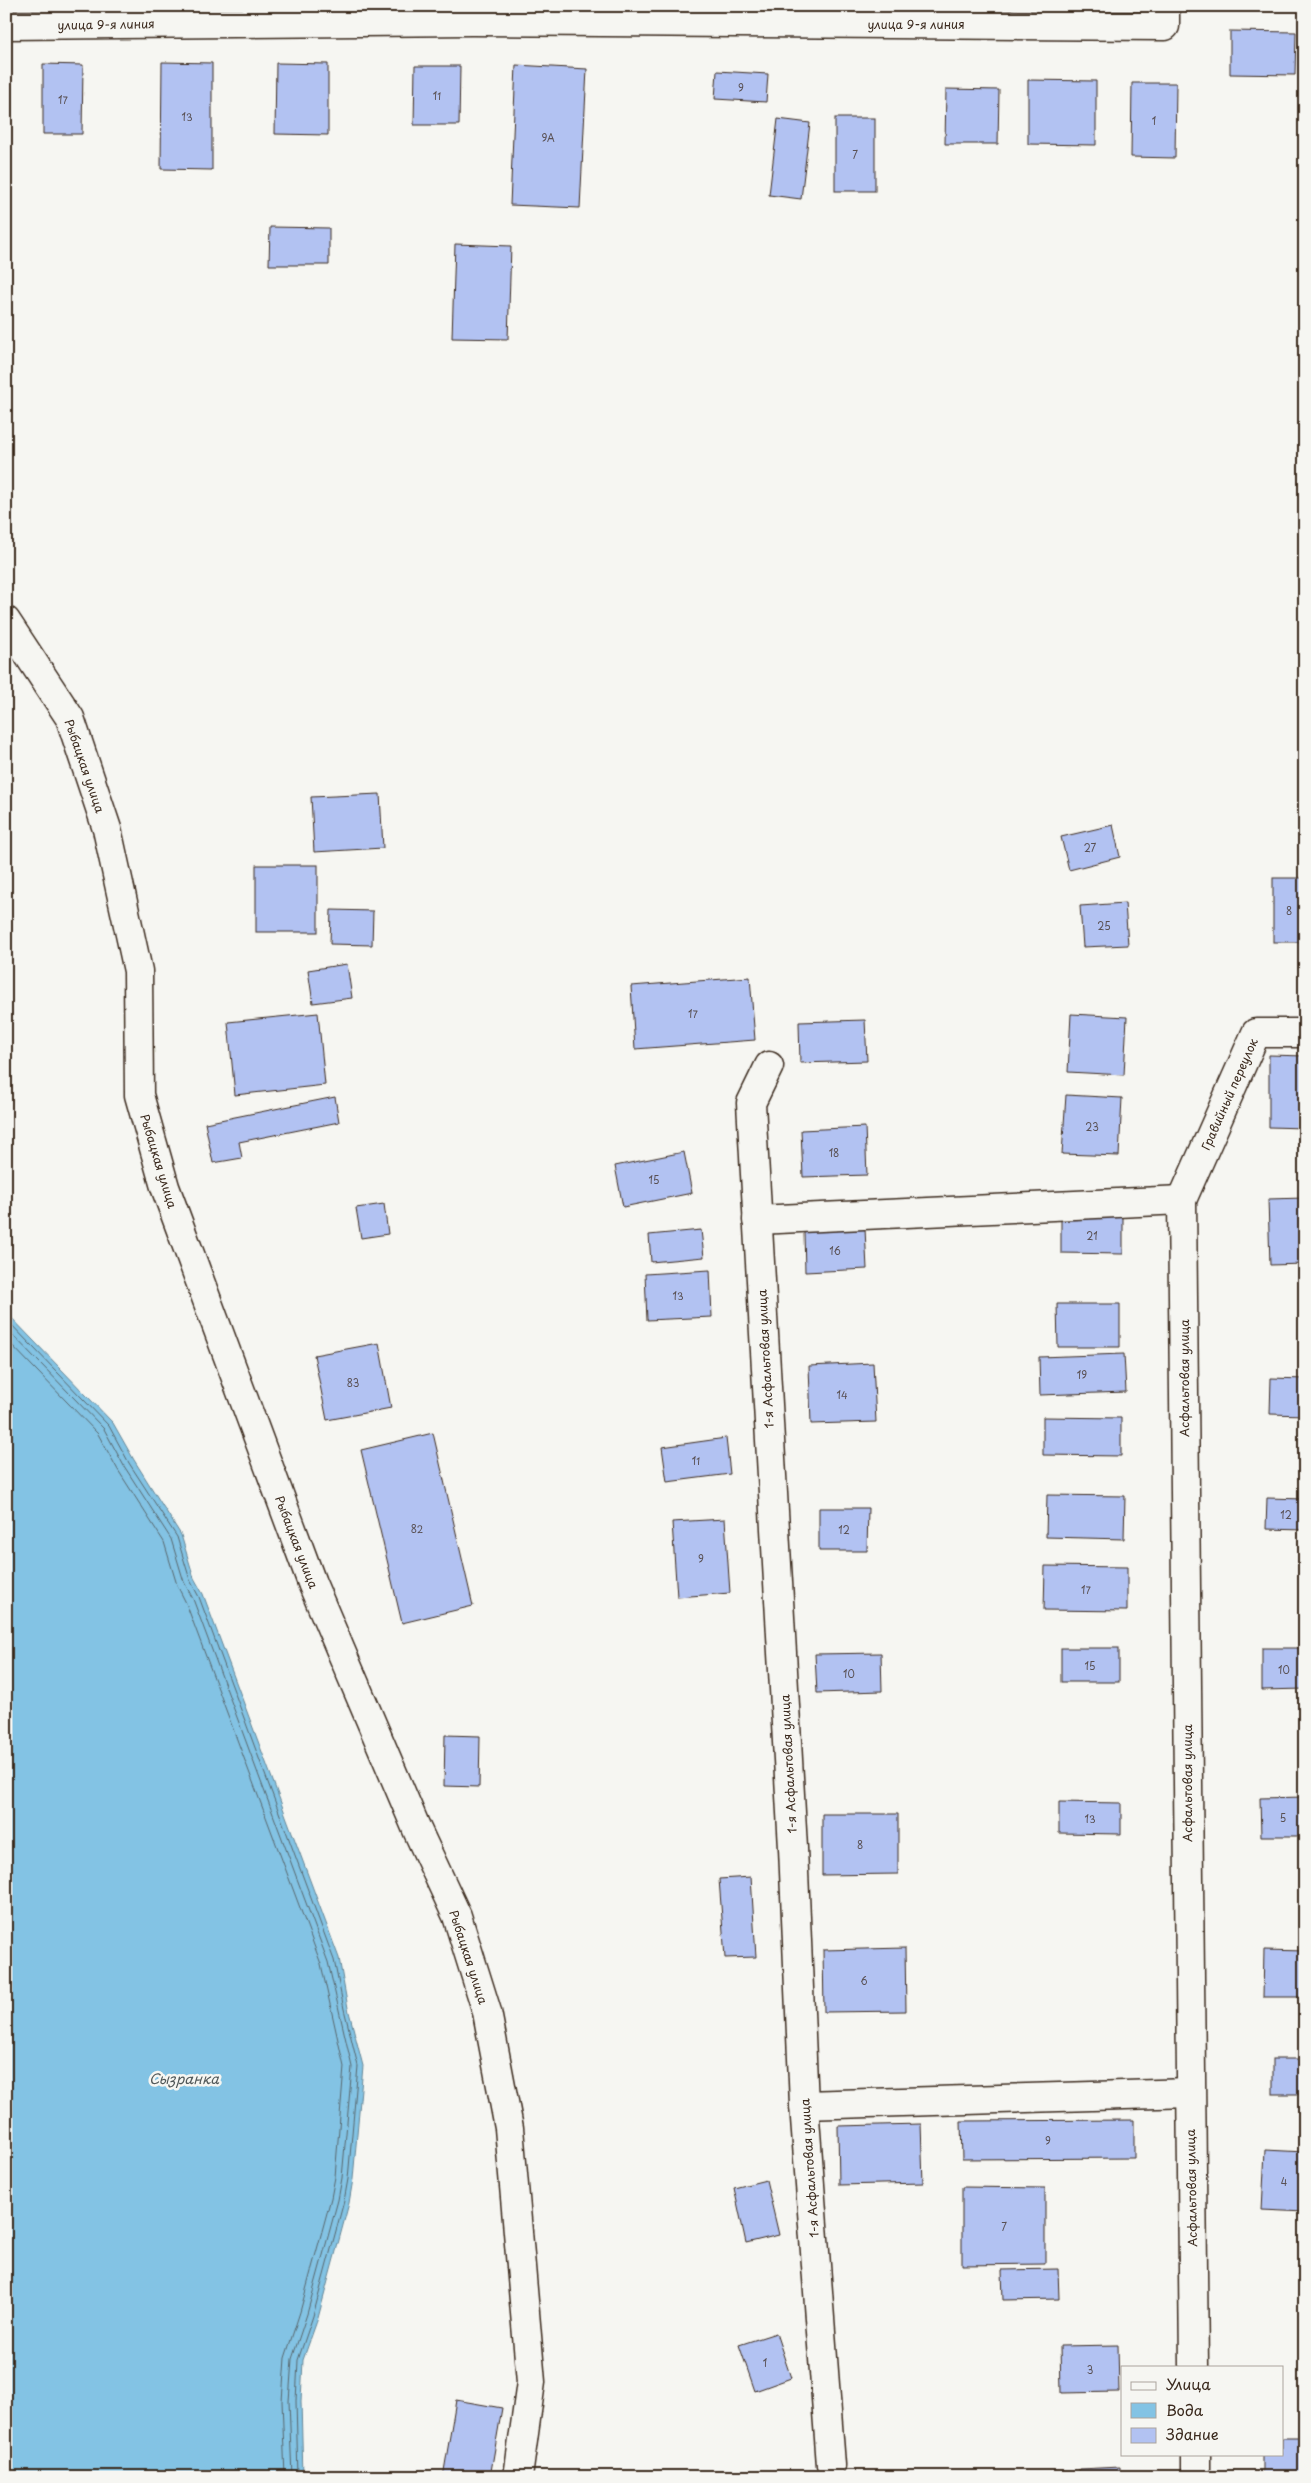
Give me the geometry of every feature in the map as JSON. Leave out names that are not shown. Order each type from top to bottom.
[{"type":"street","name":"улица 9-я линия","points":[[6,25],[472,14],[1165,16]]},
{"type":"street","name":"Рыбацкая улица","points":[[6,621],[70,718],[107,829],[138,971],[139,1095],[165,1187],[312,1583],[418,1832],[457,1916],[487,2012],[509,2128],[531,2382],[518,2477]]},
{"type":"street","name":"Гравийный переулок","points":[[1182,1200],[1256,1033],[1305,1033]]},
{"type":"street","name":"1-я Асфальтовая улица","points":[[769,1066],[751,1103],[792,1838],[804,2105],[831,2465]]},
{"type":"street","points":[[757,1220],[1182,1200]]},
{"type":"street","name":"Асфальтовая улица","points":[[1182,1200],[1194,2366]]},
{"type":"street","points":[[804,2105],[1190,2093]]},
{"type":"street","points":[[1196,2456],[1196,2477]]},
{"type":"water","name":"Сызранка","points":[[6,1312],[113,1423],[181,1535],[194,1578],[203,1594],[339,1958],[348,2008],[363,2066],[353,2179],[349,2203],[318,2318],[303,2360],[301,2401],[303,2477],[6,2477]]},
{"type":"building","points":[[1230,31],[1296,32],[1295,75],[1230,74]]},
{"type":"building","points":[[162,62],[212,63],[212,170],[161,169]]},
{"type":"building","points":[[276,63],[328,64],[328,135],[275,134]]},
{"type":"building","points":[[43,64],[83,65],[82,134],[43,134]]},
{"type":"building","points":[[516,65],[587,69],[580,208],[510,205]]},
{"type":"building","points":[[415,66],[460,66],[459,125],[414,125]]},
{"type":"building","points":[[717,71],[768,74],[766,102],[715,99]]},
{"type":"building","points":[[1028,80],[1096,81],[1096,145],[1028,144]]},
{"type":"building","points":[[1132,83],[1176,83],[1175,158],[1131,157]]},
{"type":"building","points":[[946,89],[999,90],[998,144],[945,144]]},
{"type":"building","points":[[835,118],[875,118],[875,191],[835,191]]},
{"type":"building","points":[[778,119],[810,123],[801,199],[769,195]]},
{"type":"building","points":[[270,227],[329,228],[329,265],[269,265]]},
{"type":"building","points":[[455,244],[511,246],[508,339],[452,338]]},
{"type":"building","points":[[380,794],[383,848],[314,852],[311,797]]},
{"type":"building","points":[[1113,825],[1120,857],[1069,870],[1061,837]]},
{"type":"building","points":[[256,865],[318,865],[318,932],[256,932]]},
{"type":"building","points":[[1273,878],[1305,878],[1305,942],[1273,942]]},
{"type":"building","points":[[1125,903],[1128,945],[1083,947],[1080,906]]},
{"type":"building","points":[[331,910],[373,911],[372,945],[330,944]]},
{"type":"building","points":[[347,964],[352,998],[313,1003],[308,970]]},
{"type":"building","points":[[750,977],[755,1040],[635,1049],[631,986]]},
{"type":"building","points":[[318,1013],[325,1085],[235,1095],[228,1022]]},
{"type":"building","points":[[1071,1014],[1127,1017],[1124,1075],[1068,1072]]},
{"type":"building","points":[[865,1020],[867,1061],[800,1063],[799,1022]]},
{"type":"building","points":[[1269,1055],[1305,1056],[1305,1128],[1269,1127]]},
{"type":"building","points":[[1066,1095],[1122,1098],[1119,1156],[1062,1154]]},
{"type":"building","points":[[335,1097],[339,1122],[239,1142],[242,1158],[213,1163],[205,1123]]},
{"type":"building","points":[[865,1127],[867,1175],[803,1177],[801,1130]]},
{"type":"building","points":[[684,1152],[692,1193],[623,1207],[615,1166]]},
{"type":"building","points":[[1305,1198],[1305,1264],[1270,1265],[1268,1199]]},
{"type":"building","points":[[384,1204],[388,1234],[361,1238],[356,1208]]},
{"type":"building","points":[[1061,1216],[1123,1217],[1123,1254],[1061,1253]]},
{"type":"building","points":[[865,1229],[867,1269],[805,1272],[804,1232]]},
{"type":"building","points":[[701,1230],[704,1257],[651,1262],[649,1235]]},
{"type":"building","points":[[710,1270],[712,1317],[647,1320],[645,1274]]},
{"type":"building","points":[[1057,1304],[1120,1304],[1120,1347],[1058,1347]]},
{"type":"building","points":[[379,1343],[391,1408],[327,1420],[314,1355]]},
{"type":"building","points":[[1124,1354],[1126,1392],[1040,1395],[1039,1357]]},
{"type":"building","points":[[873,1363],[876,1422],[811,1424],[809,1366]]},
{"type":"building","points":[[1271,1378],[1305,1379],[1305,1415],[1270,1414]]},
{"type":"building","points":[[1043,1417],[1121,1418],[1121,1456],[1043,1455]]},
{"type":"building","points":[[433,1433],[473,1606],[402,1623],[361,1450]]},
{"type":"building","points":[[726,1438],[730,1474],[667,1482],[662,1447]]},
{"type":"building","points":[[1047,1495],[1125,1496],[1124,1539],[1046,1537]]},
{"type":"building","points":[[1267,1498],[1305,1499],[1305,1530],[1266,1529]]},
{"type":"building","points":[[819,1508],[868,1508],[867,1551],[819,1551]]},
{"type":"building","points":[[725,1519],[730,1593],[677,1597],[672,1522]]},
{"type":"building","points":[[1045,1566],[1127,1567],[1127,1611],[1044,1610]]},
{"type":"building","points":[[1061,1648],[1119,1648],[1119,1682],[1061,1682]]},
{"type":"building","points":[[1262,1648],[1305,1648],[1305,1689],[1262,1690]]},
{"type":"building","points":[[881,1653],[882,1691],[817,1693],[815,1654]]},
{"type":"building","points":[[445,1735],[480,1736],[479,1787],[444,1786]]},
{"type":"building","points":[[1305,1797],[1305,1836],[1261,1836],[1260,1798]]},
{"type":"building","points":[[1059,1802],[1121,1803],[1121,1834],[1059,1833]]},
{"type":"building","points":[[822,1814],[898,1814],[898,1874],[822,1875]]},
{"type":"building","points":[[751,1877],[756,1957],[725,1958],[719,1879]]},
{"type":"building","points":[[905,1948],[906,2011],[824,2012],[823,1950]]},
{"type":"building","points":[[1264,1950],[1305,1951],[1305,1997],[1263,1997]]},
{"type":"building","points":[[1273,2059],[1305,2059],[1305,2094],[1273,2094]]},
{"type":"building","points":[[1134,2120],[1134,2158],[962,2159],[961,2121]]},
{"type":"building","points":[[921,2124],[923,2183],[839,2185],[838,2126]]},
{"type":"building","points":[[1265,2150],[1305,2152],[1305,2212],[1262,2210]]},
{"type":"building","points":[[766,2180],[779,2235],[746,2243],[734,2188]]},
{"type":"building","points":[[962,2187],[1045,2188],[1045,2264],[962,2265]]},
{"type":"building","points":[[1058,2269],[1059,2299],[1003,2300],[1002,2270]]},
{"type":"building","points":[[776,2333],[791,2378],[755,2391],[739,2345]]},
{"type":"building","points":[[1118,2345],[1119,2392],[1061,2393],[1060,2346]]},
{"type":"building","points":[[456,2400],[502,2408],[490,2477],[443,2477]]},
{"type":"building","points":[[1284,2438],[1305,2438],[1305,2477],[1262,2477],[1262,2456],[1284,2456]]},
{"type":"building","points":[[1120,2467],[1120,2477],[1079,2477],[1079,2469]]}]
